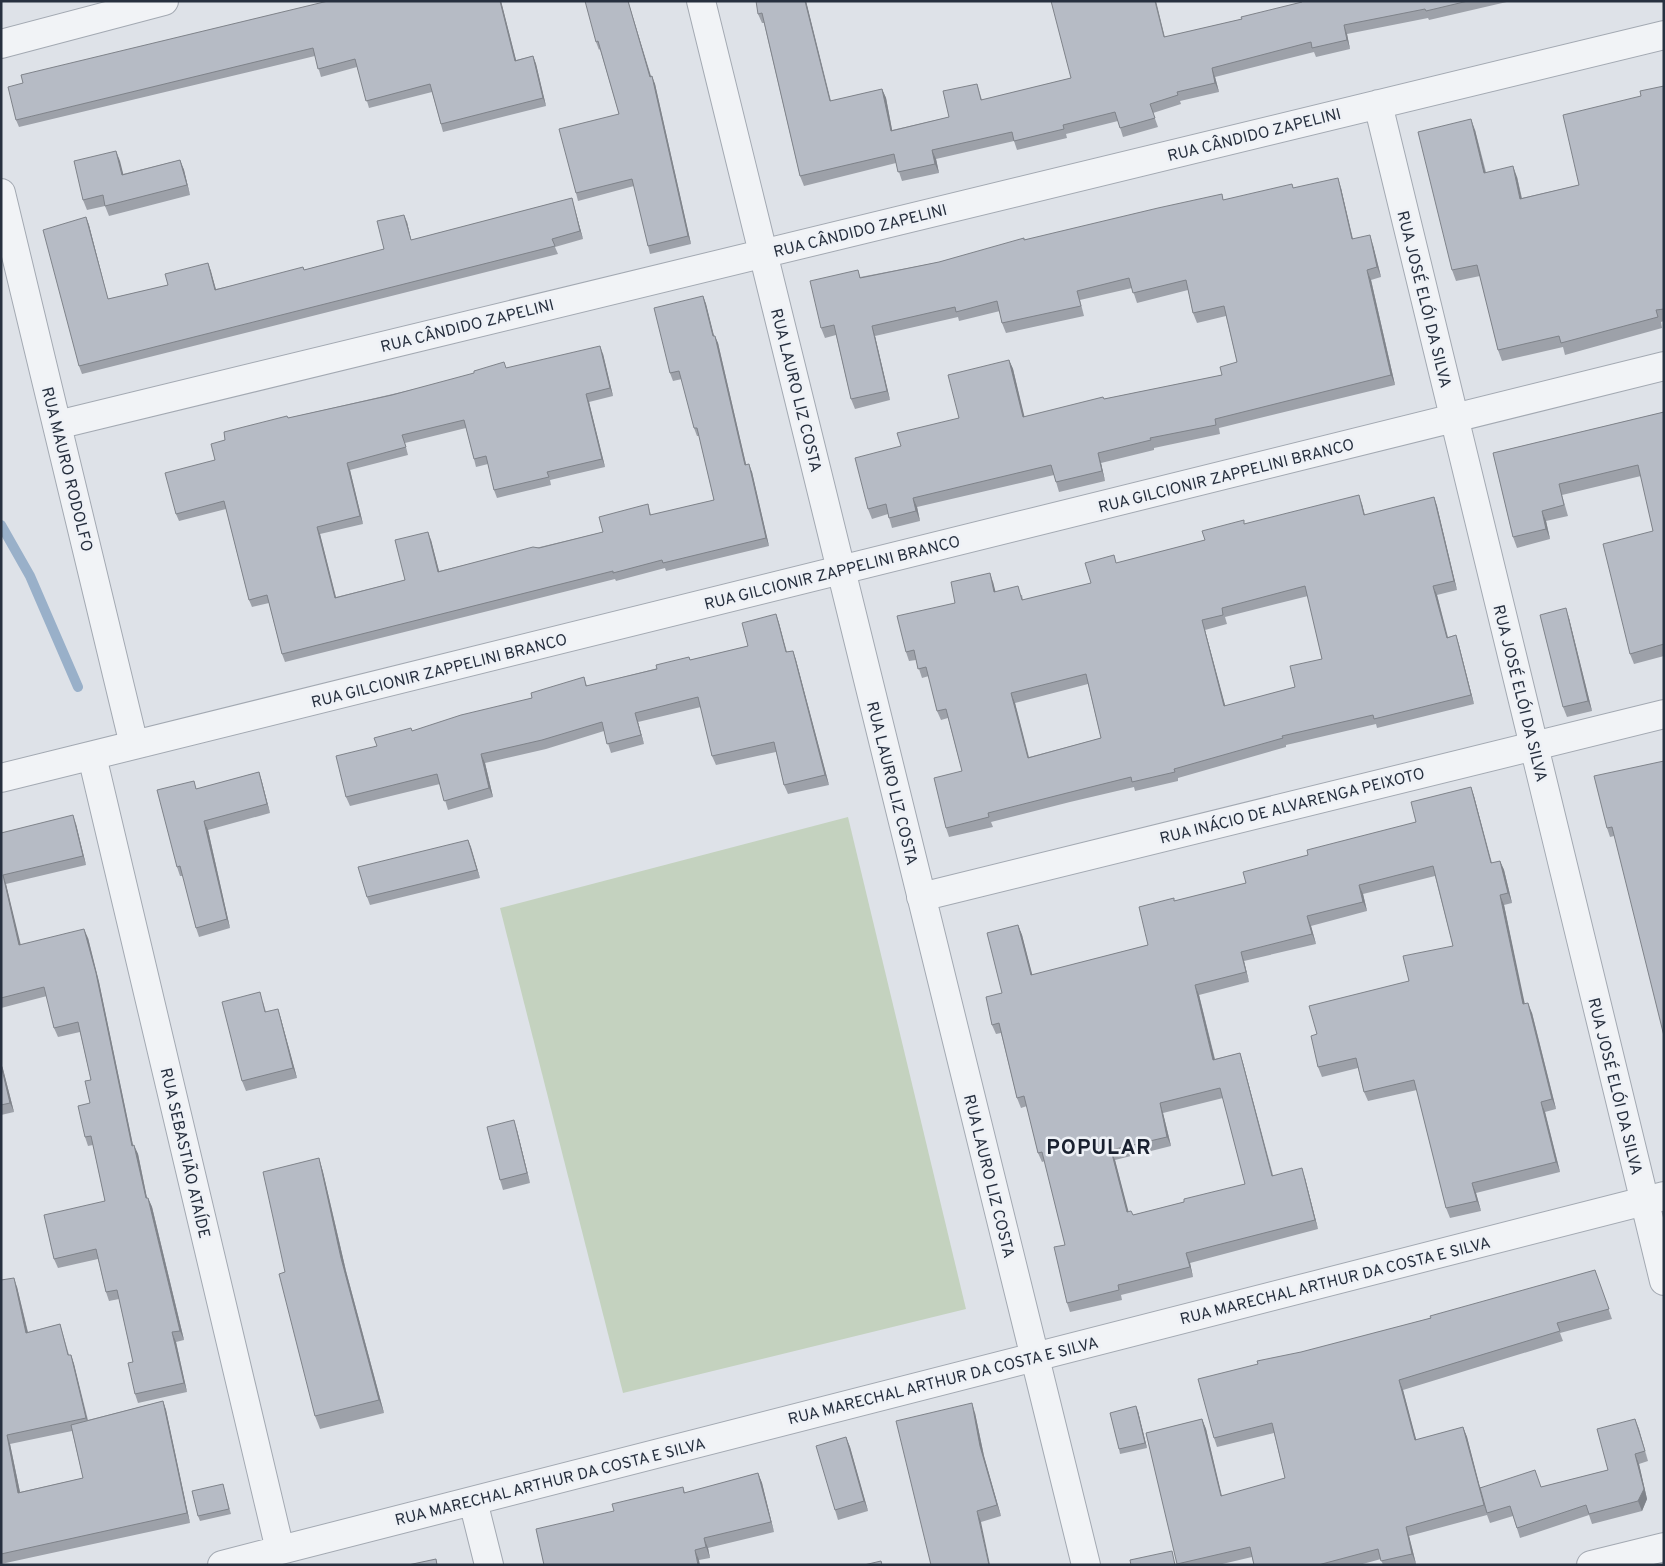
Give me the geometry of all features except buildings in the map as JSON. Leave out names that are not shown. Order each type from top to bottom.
[{"type":"street","points":[[1,44],[164,1]]},
{"type":"street","name":"RUA LAURO LIZ COSTA","points":[[701,1],[1086,1565]]},
{"type":"street","name":"RUA CÂNDIDO ZAPELINI","points":[[57,425],[1664,35]]},
{"type":"street","name":"RUA JOSÉ ELÓI DA SILVA","points":[[1378,104],[1534,746],[1654,1199],[1664,1281]]},
{"type":"street","name":"RUA MAURO RODOLFO","points":[[1,193],[134,745]]},
{"type":"street","name":"RUA GILCIONIR ZAPPELINI BRANCO","points":[[1,778],[1664,366]]},
{"type":"street","name":"RUA INÁCIO DE ALVARENGA PEIXOTO","points":[[921,897],[1664,714]]},
{"type":"street","name":"RUA SEBASTIÃO ATAÍDE","points":[[92,756],[280,1550]]},
{"type":"street","name":"RUA MARECHAL ARTHUR DA COSTA E SILVA","points":[[222,1565],[1654,1199]]},
{"type":"street","points":[[472,1501],[489,1565]]},
{"type":"street","points":[[1591,1565],[1664,1547]]},
{"type":"green space","points":[[848,817],[966,1309],[623,1393],[500,908]]},
{"type":"waterway","points":[[1,525],[30,576],[78,687]]},
{"type":"district","name":"POPULAR","points":[[1099,1147]]}]
